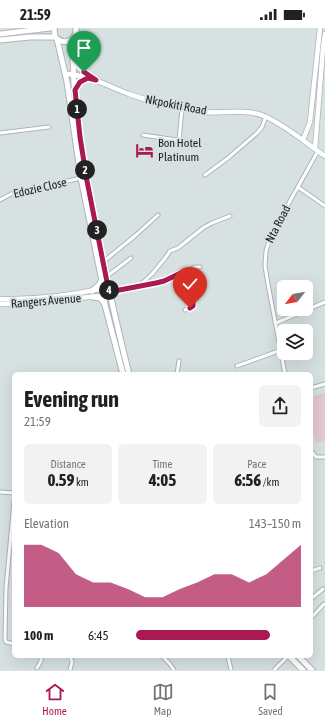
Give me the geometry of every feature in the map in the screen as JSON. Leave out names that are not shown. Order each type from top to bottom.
[{"type":"main road","points":[[0,34],[50,28]]},
{"type":"main road","points":[[54,28],[66,74],[81,178],[128,372]]},
{"type":"main road","points":[[76,28],[74,38],[73,74],[77,113],[87,181],[103,262],[104,276],[92,294]]},
{"type":"main road","points":[[303,140],[310,122],[320,28]]},
{"type":"main road","points":[[317,150],[325,34]]},
{"type":"main road","points":[[0,40],[30,37],[56,38],[64,42],[68,42],[74,38]]},
{"type":"main road","points":[[73,61],[80,70],[96,80]]},
{"type":"main road","name":"Nkpokiti Road","points":[[66,74],[73,74],[96,80],[144,99],[182,108],[206,112],[247,111],[266,116],[325,156]]},
{"type":"main road","points":[[75,90],[80,82],[88,78]]},
{"type":"main road","points":[[92,294],[108,291]]},
{"type":"main road","points":[[92,294],[104,295],[108,291]]},
{"type":"main road","points":[[92,294],[100,298],[106,305]]},
{"type":"main road","name":"Rangers Avenue","points":[[0,298],[21,299],[92,294]]},
{"type":"main road","name":"Rangers Avenue","points":[[0,304],[28,303],[92,294]]},
{"type":"main road","points":[[104,295],[123,372]]},
{"type":"main road","points":[[291,658],[303,670]]},
{"type":"main road","points":[[300,658],[312,670]]},
{"type":"street","points":[[179,141],[182,108]]},
{"type":"street","points":[[205,175],[257,134],[262,127],[266,116]]},
{"type":"street","points":[[0,133],[50,127]]},
{"type":"street","points":[[143,135],[197,143]]},
{"type":"street","name":"Nta Road","points":[[277,328],[267,278],[266,251],[271,235],[317,150]]},
{"type":"street","name":"Edozie Close","points":[[0,200],[11,194],[81,178]]},
{"type":"street","points":[[298,187],[325,206]]},
{"type":"street","points":[[103,262],[158,215]]},
{"type":"street","points":[[138,287],[152,274],[170,251],[178,248],[203,228],[230,216]]},
{"type":"street","points":[[104,276],[131,258]]},
{"type":"street","points":[[108,291],[138,287],[164,281],[200,266]]},
{"type":"street","points":[[181,273],[194,304],[185,310]]},
{"type":"street","points":[[276,323],[325,302]]},
{"type":"street","points":[[237,366],[277,351]]},
{"type":"street","points":[[177,372],[178,360]]},
{"type":"street","name":"Nta Road","points":[[283,360],[285,372]]},
{"type":"street","points":[[313,387],[325,384]]},
{"type":"street","points":[[313,455],[316,457],[325,457]]},
{"type":"street","points":[[0,492],[12,493]]},
{"type":"street","points":[[12,523],[5,599],[5,639],[6,642],[12,644]]},
{"type":"street","points":[[313,570],[320,568]]},
{"type":"street","points":[[313,598],[323,589]]},
{"type":"street","points":[[313,616],[324,604]]},
{"type":"street","points":[[38,668],[41,658]]},
{"type":"street","points":[[70,670],[72,662],[71,658]]},
{"type":"street","points":[[164,658],[174,670]]},
{"type":"street","points":[[228,658],[231,670]]},
{"type":"street","points":[[274,670],[287,658]]},
{"type":"shaded area","points":[[325,393],[325,440],[316,443],[313,435],[313,396]]},
{"type":"place","name":"Bon Hotel Platinum","points":[[145,150]]},
{"type":"route","points":[[84,72],[96,80],[88,78],[81,80],[75,90],[76,106],[87,181],[109,292],[164,281],[181,273],[194,304],[190,308]]}]
